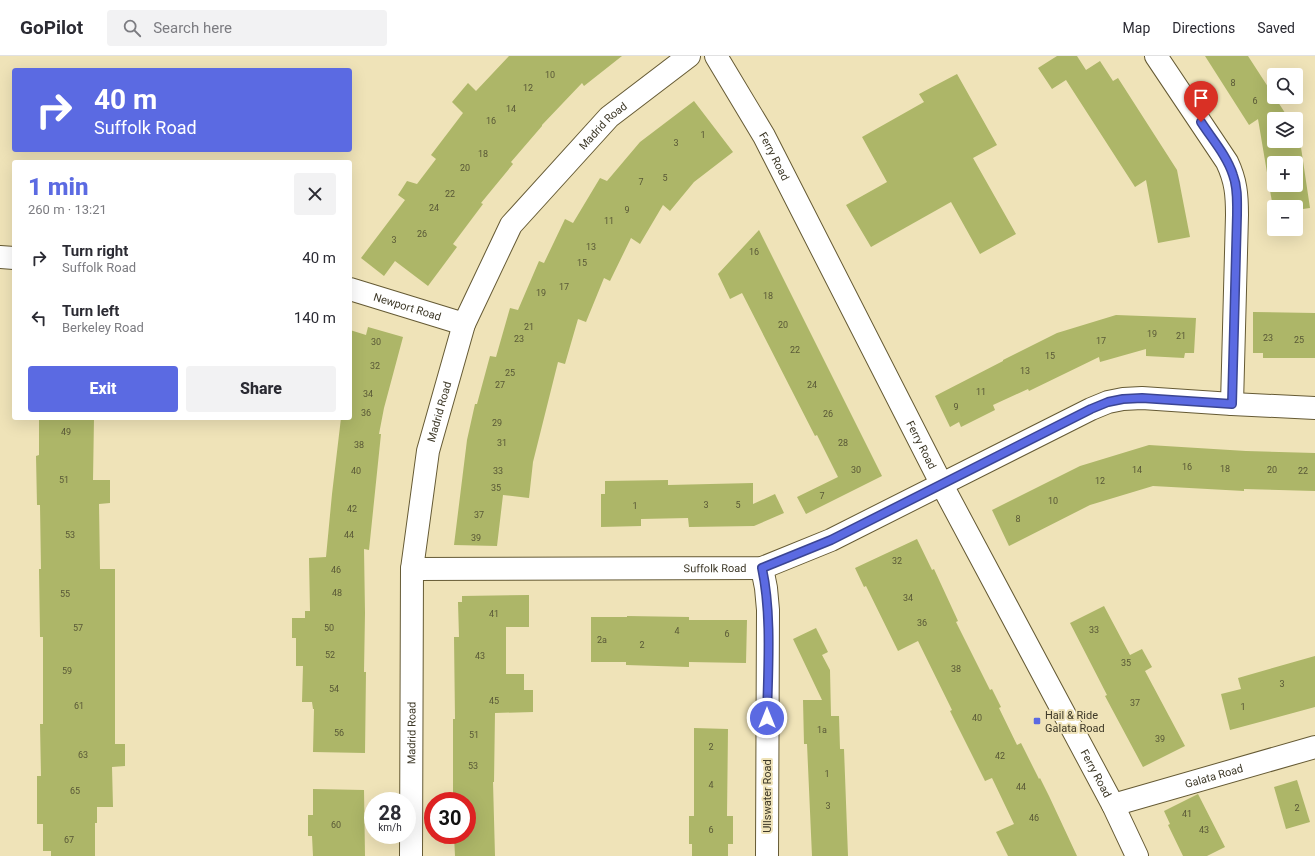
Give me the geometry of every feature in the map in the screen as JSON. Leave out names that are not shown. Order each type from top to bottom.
[{"type":"street","name":"Madrid Road","points":[[411,856],[412,569],[428,450],[464,324],[511,225],[609,117],[689,56]]},
{"type":"street","name":"Ferry Road","points":[[716,56],[764,136],[942,485],[1113,805],[1137,856]]},
{"type":"street","points":[[1156,56],[1227,162],[1233,175],[1236,190],[1237,215],[1232,404]]},
{"type":"street","points":[[0,257],[12,258]]},
{"type":"street","name":"Newport Road","points":[[352,290],[464,324]]},
{"type":"street","name":"Suffolk Road","points":[[412,569],[762,568],[831,540],[1091,409],[1108,402],[1123,399],[1142,398],[1315,408]]},
{"type":"street","name":"Ullswater Road","points":[[762,568],[768,610],[767,856]]},
{"type":"street","name":"Galata Road","points":[[1113,805],[1315,747]]},
{"type":"building","points":[[509,56],[622,56],[584,86],[582,83],[542,125],[511,162],[513,164],[481,203],[483,204],[453,244],[457,247],[428,286],[395,261],[384,276],[361,258],[405,200],[398,195],[407,181],[417,184],[436,159],[431,155],[463,113],[452,102],[468,83],[476,91]]},
{"type":"building","points":[[1057,56],[1077,56],[1086,70],[1100,61],[1113,81],[1118,78],[1177,170],[1190,237],[1158,243],[1146,180],[1135,187],[1066,80],[1052,89],[1038,68]]},
{"type":"building","points":[[1205,56],[1248,56],[1267,85],[1267,104],[1279,104],[1284,112],[1267,112],[1267,148],[1301,148],[1302,156],[1267,156],[1267,172],[1258,119],[1249,125]]},
{"type":"building","points":[[957,74],[997,145],[973,158],[1016,234],[980,254],[951,202],[871,247],[846,205],[887,182],[862,137],[924,102],[919,94]]},
{"type":"building","points":[[694,101],[733,152],[694,182],[670,211],[663,205],[640,244],[631,238],[610,281],[604,278],[586,322],[578,319],[565,364],[558,362],[533,462],[529,498],[503,495],[497,546],[454,545],[467,440],[475,404],[477,404],[490,356],[496,357],[510,308],[518,310],[539,261],[544,263],[565,219],[573,223],[600,178],[607,181],[640,142]]},
{"type":"building","points":[[1303,161],[1310,208],[1303,209],[1303,200],[1272,200],[1270,192],[1303,192]]},
{"type":"building","points":[[759,230],[882,476],[806,514],[797,497],[838,477],[817,435],[815,436],[742,293],[730,299],[718,274]]},
{"type":"building","points":[[1253,312],[1315,313],[1315,358],[1263,358],[1263,353],[1253,353]]},
{"type":"building","points":[[1116,315],[1196,318],[1194,353],[1185,353],[1184,358],[1146,356],[1146,349],[1100,362],[1099,357],[1029,391],[1028,389],[993,405],[995,410],[961,427],[959,422],[950,427],[935,396],[1057,333]]},
{"type":"building","points":[[368,327],[403,337],[384,408],[379,434],[381,434],[369,550],[364,549],[364,672],[366,672],[365,753],[313,752],[314,709],[312,702],[302,702],[303,666],[296,666],[296,638],[292,638],[292,618],[305,618],[305,611],[310,611],[309,558],[326,557],[341,420],[352,420],[352,331],[366,335]]},
{"type":"building","points":[[39,420],[94,420],[93,480],[110,480],[110,503],[99,504],[100,569],[115,569],[115,744],[125,744],[125,766],[112,767],[113,807],[97,807],[97,823],[95,823],[95,856],[51,856],[51,851],[43,851],[43,824],[37,824],[37,776],[41,776],[40,724],[43,724],[43,637],[40,637],[39,569],[41,569],[40,505],[37,505],[36,456],[39,455]]},
{"type":"building","points":[[1149,445],[1246,451],[1315,453],[1315,491],[1244,489],[1244,491],[1153,486],[1090,505],[1009,546],[992,510],[1080,466]]},
{"type":"building","points":[[668,480],[668,485],[753,483],[753,504],[775,494],[784,513],[754,526],[689,527],[688,518],[641,519],[641,526],[601,527],[601,494],[605,494],[605,481]]},
{"type":"building","points":[[917,539],[932,570],[934,569],[958,621],[956,622],[990,690],[992,689],[1001,707],[999,708],[1017,745],[1021,743],[1039,779],[1040,778],[1077,856],[1008,856],[996,832],[1014,824],[992,778],[985,781],[950,711],[952,710],[918,641],[898,651],[866,586],[864,587],[855,568]]},
{"type":"building","points":[[529,595],[529,627],[506,627],[506,674],[524,674],[524,690],[533,690],[533,712],[495,713],[493,782],[495,856],[455,856],[454,844],[476,844],[476,792],[453,792],[453,719],[455,719],[454,637],[459,637],[458,602],[462,602],[462,596]]},
{"type":"building","points":[[1104,606],[1130,655],[1142,649],[1152,667],[1145,671],[1185,746],[1143,767],[1105,696],[1107,695],[1070,623]]},
{"type":"building","points":[[591,617],[689,617],[689,620],[747,620],[746,663],[689,662],[689,667],[626,665],[626,662],[591,662]]},
{"type":"building","points":[[816,628],[828,652],[822,655],[830,670],[831,716],[839,716],[840,749],[844,749],[848,856],[812,856],[807,744],[804,744],[803,700],[822,700],[793,639]]},
{"type":"building","points":[[1315,656],[1315,707],[1230,730],[1221,694],[1241,689],[1238,678]]},
{"type":"building","points":[[694,728],[728,729],[727,816],[733,816],[733,844],[728,844],[728,856],[692,856],[692,844],[689,844],[689,816],[694,816]]},
{"type":"building","points":[[1297,780],[1310,822],[1286,829],[1274,787]]},
{"type":"building","points":[[313,789],[364,790],[365,856],[313,856],[312,836],[308,836],[308,815],[313,815]]},
{"type":"building","points":[[1198,794],[1225,847],[1207,856],[1183,856],[1168,825],[1170,824],[1164,811]]},
{"type":"place","name":"Hail & Ride Galata Road","points":[[1037,721]]},
{"type":"route","points":[[767,718],[768,610],[762,568],[831,540],[1091,409],[1108,402],[1123,399],[1142,398],[1232,404],[1237,215],[1236,190],[1233,175],[1227,162],[1201,122]]}]
